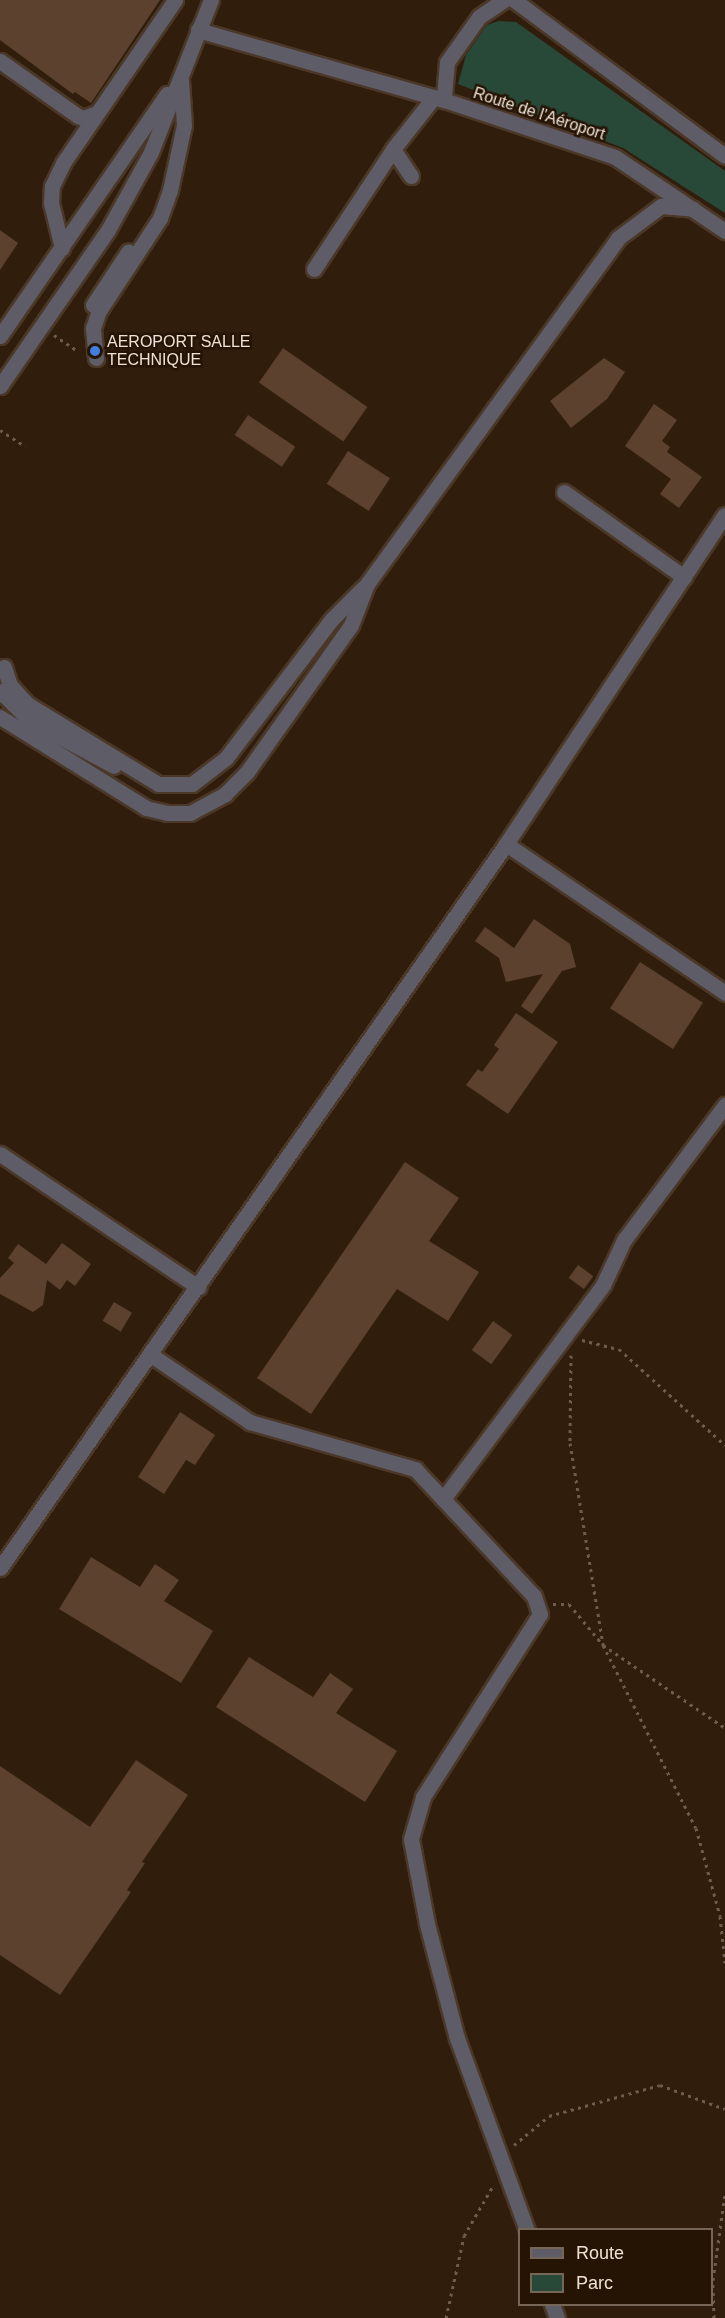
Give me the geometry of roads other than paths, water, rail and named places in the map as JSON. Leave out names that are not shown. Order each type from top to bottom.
[{"type":"street","points":[[62,248],[51,203],[52,186],[97,113],[175,0]]},
{"type":"street","points":[[0,386],[108,230],[151,152],[211,0]]},
{"type":"street","points":[[314,269],[393,149],[439,98],[447,62],[479,16],[504,0]]},
{"type":"street","points":[[514,0],[725,156]]},
{"type":"street","name":"Route de l'Aéroport","points":[[198,30],[439,98],[615,157],[725,231]]},
{"type":"street","points":[[0,61],[78,116],[83,118],[97,113]]},
{"type":"street","points":[[94,359],[85,325],[92,306],[170,190],[184,125],[180,74]]},
{"type":"street","points":[[0,336],[180,74]]},
{"type":"street","points":[[393,149],[411,176]]},
{"type":"street","points":[[0,691],[30,721],[87,755],[158,784],[192,784],[211,773],[332,619],[367,584],[618,238],[661,206],[693,209]]},
{"type":"street","points":[[564,492],[684,577]]},
{"type":"street","points":[[0,1568],[506,844],[725,515]]},
{"type":"street","points":[[0,717],[146,808],[167,813],[190,813],[225,794],[247,772],[351,625],[367,584]]},
{"type":"street","points":[[4,667],[10,685],[27,704],[158,784]]},
{"type":"street","points":[[506,844],[725,993]]},
{"type":"street","points":[[443,1500],[603,1285],[624,1240],[725,1105]]},
{"type":"street","points":[[0,1154],[198,1287]]},
{"type":"street","points":[[151,1355],[250,1422],[414,1469],[536,1603],[540,1614],[423,1797],[411,1839],[427,1924],[457,2038],[526,2228]]},
{"type":"place","name":"AEROPORT SALLE TECHNIQUE","points":[[95,351]]}]
